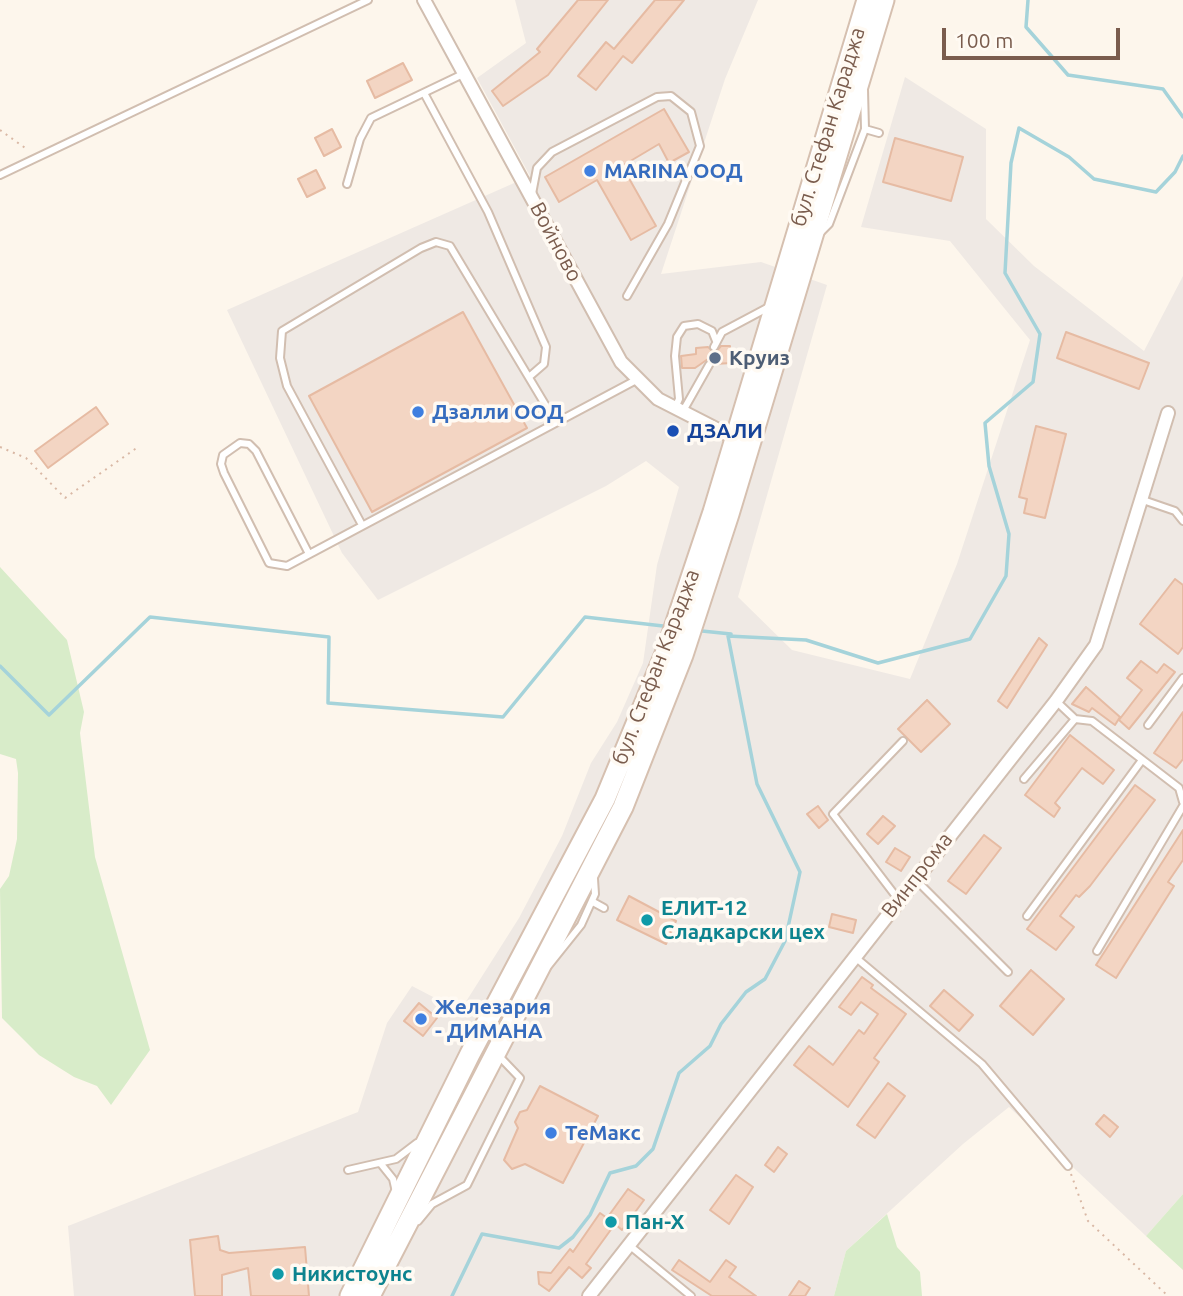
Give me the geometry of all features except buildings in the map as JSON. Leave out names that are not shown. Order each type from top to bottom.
[{"type":"main road","name":"бул. Стефан Караджа","points":[[370,1296],[494,1051],[623,807],[683,655],[742,441],[774,305],[867,0]]},
{"type":"main road","name":"бул. Стефан Караджа","points":[[350,1296],[447,1102],[605,799],[667,649],[811,242],[884,0]]},
{"type":"street","name":"Войново","points":[[424,0],[621,362],[658,399],[742,441]]},
{"type":"street","name":"Винпрома","points":[[589,1296],[1056,701],[1096,645],[1168,413]]},
{"type":"lane","points":[[0,175],[368,0]]},
{"type":"lane","points":[[811,242],[829,223],[865,129],[862,69]]},
{"type":"lane","points":[[347,184],[360,139],[371,118],[465,73]]},
{"type":"lane","points":[[424,93],[488,212],[546,348],[544,364],[529,377]]},
{"type":"lane","points":[[532,196],[537,168],[552,152],[657,97],[671,96],[691,113],[700,146],[668,225],[627,296]]},
{"type":"lane","points":[[865,129],[879,133]]},
{"type":"lane","points":[[362,526],[287,386],[280,358],[282,331],[421,248],[436,242],[450,246],[555,421]]},
{"type":"lane","points":[[679,410],[675,356],[677,337],[684,326],[698,324],[712,331],[715,344],[731,326],[774,305]]},
{"type":"lane","points":[[679,410],[709,365]]},
{"type":"lane","points":[[309,554],[256,451],[249,444],[240,443],[223,455],[220,464],[269,563],[287,566],[638,379]]},
{"type":"lane","points":[[1143,500],[1179,512],[1183,520]]},
{"type":"lane","points":[[1149,725],[1183,678]]},
{"type":"lane","points":[[1056,701],[1074,719],[1092,721],[1179,788],[1183,804],[1097,951]]},
{"type":"lane","points":[[1024,779],[1074,719]]},
{"type":"lane","points":[[898,899],[833,814],[903,741]]},
{"type":"lane","points":[[1027,916],[1142,760]]},
{"type":"lane","points":[[532,980],[555,960],[581,925],[593,902],[598,854]]},
{"type":"lane","points":[[914,879],[1008,972]]},
{"type":"lane","points":[[593,902],[604,908]]},
{"type":"lane","points":[[854,955],[982,1064],[1068,1166]]},
{"type":"lane","points":[[394,1250],[432,1204],[467,1185],[520,1078],[494,1051]]},
{"type":"lane","points":[[348,1170],[381,1164],[408,1153],[447,1102]]},
{"type":"lane","points":[[381,1164],[396,1188],[391,1212]]},
{"type":"lane","points":[[629,1245],[691,1296]]},
{"type":"path","points":[[0,130],[37,157]]},
{"type":"path","points":[[0,447],[26,458],[65,498],[138,447]]},
{"type":"path","points":[[1068,1166],[1087,1221],[1168,1296]]},
{"type":"shaded area","points":[[515,0],[758,0],[725,79],[661,274],[761,262],[827,285],[738,597],[792,650],[910,679],[957,564],[1030,340],[950,241],[861,227],[905,77],[986,129],[986,219],[1034,266],[1144,351],[1183,276],[1183,1194],[1146,1236],[1009,1107],[963,1144],[846,1251],[834,1296],[74,1296],[68,1226],[358,1112],[387,1023],[412,986],[460,1011],[519,918],[562,836],[591,763],[617,722],[643,663],[657,565],[679,487],[646,461],[606,486],[378,600],[342,553],[227,310],[530,176],[477,78],[526,43]]},
{"type":"green space","points":[[0,567],[67,640],[84,712],[80,733],[95,857],[150,1050],[111,1105],[97,1086],[74,1077],[39,1055],[2,1018],[0,889],[9,876],[17,839],[18,773],[16,759],[0,754]]},
{"type":"green space","points":[[1183,1194],[1183,1270],[1146,1236]]},
{"type":"green space","points":[[887,1214],[897,1247],[920,1272],[922,1296],[834,1296],[846,1251]]},
{"type":"waterway","points":[[1028,0],[1026,27],[1068,75],[1163,89],[1183,117]]},
{"type":"waterway","points":[[452,1296],[482,1234],[559,1248],[573,1237],[590,1215],[610,1173],[636,1166],[653,1149],[679,1073],[710,1046],[721,1024],[746,992],[765,979],[785,941],[800,872],[757,784],[728,636],[806,640],[878,663],[970,639],[1006,576],[1009,534],[989,466],[985,423],[1033,382],[1040,334],[1005,273],[1011,163],[1019,128],[1069,157],[1094,179],[1156,192],[1175,172],[1183,156]]},
{"type":"waterway","points":[[0,666],[49,715],[150,617],[329,637],[328,703],[503,717],[585,617],[663,626]]},
{"type":"waterway","points":[[702,631],[731,634]]},
{"type":"place","name":"MARINA ООД","points":[[590,171]]},
{"type":"place","name":"Круиз","points":[[715,358]]},
{"type":"place","name":"Дзалли ООД","points":[[418,412]]},
{"type":"place","name":"ДЗАЛИ","points":[[673,431]]},
{"type":"place","name":"ЕЛИТ-12 Сладкарски цех","points":[[647,920]]},
{"type":"place","name":"Железария - ДИМАНА","points":[[421,1019]]},
{"type":"place","name":"ТеМакс","points":[[551,1133]]},
{"type":"place","name":"Пан-Х","points":[[611,1222]]},
{"type":"place","name":"Никистоунс","points":[[278,1274]]}]
